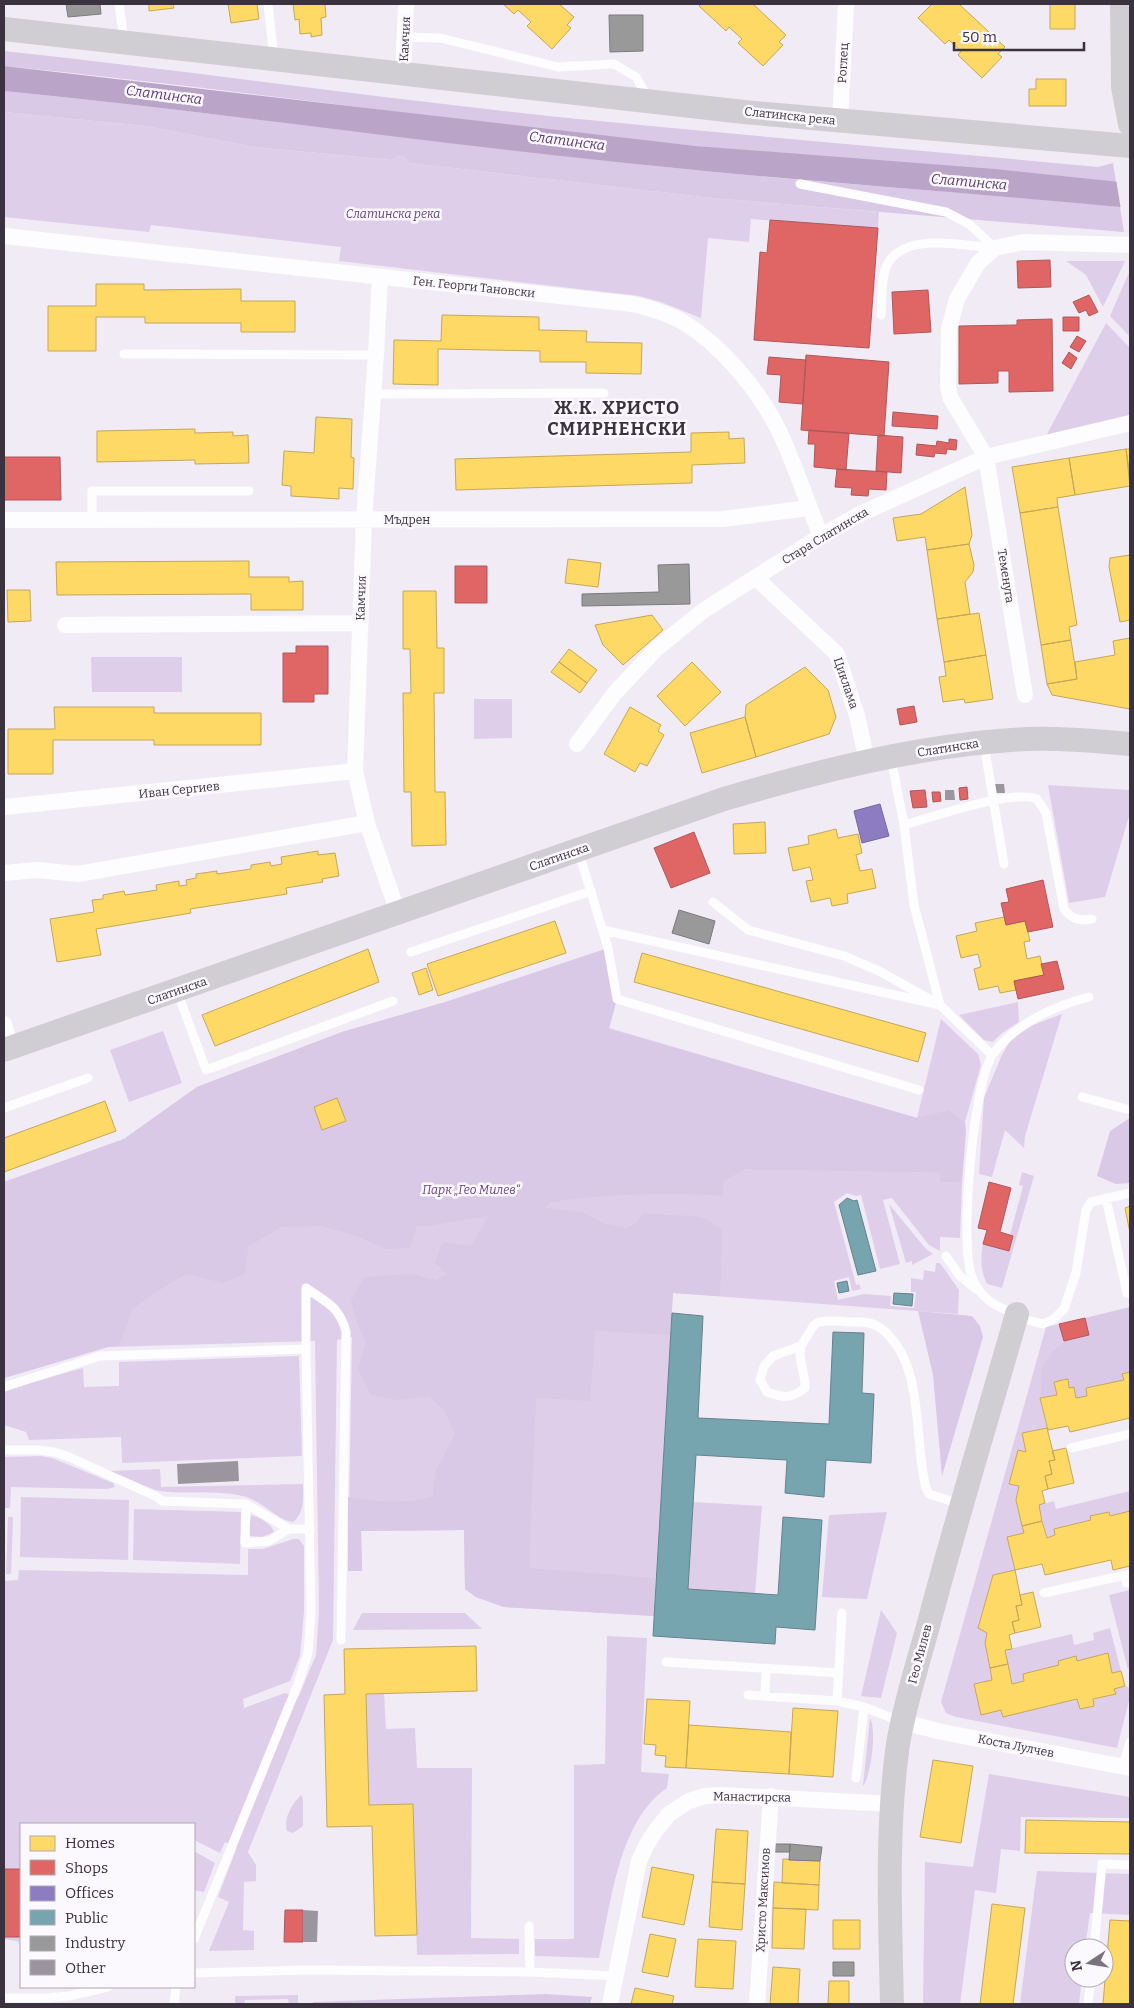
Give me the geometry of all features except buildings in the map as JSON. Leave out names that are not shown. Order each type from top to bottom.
[{"type":"street","name":"Камчия","points":[[403,74],[406,4]]},
{"type":"street","name":"Роглец","points":[[840,122],[846,4]]},
{"type":"street","points":[[1122,4],[1123,87],[1130,124]]},
{"type":"street","name":"Слатинска река","points":[[4,28],[274,60],[840,122],[1130,146]]},
{"type":"street","name":"Ген. Георги Тановски","points":[[4,236],[633,304],[682,321],[713,344],[759,397],[778,430],[821,536]]},
{"type":"street","points":[[986,457],[950,397],[948,386],[949,329],[957,299],[978,263],[995,248],[1023,242],[1130,246]]},
{"type":"street","name":"Камчия","points":[[380,277],[364,520],[355,771],[367,823],[398,913]]},
{"type":"street","name":"Стара Слатинска","points":[[577,744],[614,694],[656,649],[704,610],[821,536],[860,514],[986,457],[1130,423]]},
{"type":"street","name":"Теменуга","points":[[986,457],[1025,694]]},
{"type":"street","name":"Мъдрен","points":[[4,520],[723,518],[809,508]]},
{"type":"street","name":"Циклама","points":[[756,578],[836,654],[858,719],[867,762]]},
{"type":"street","points":[[65,626],[360,623]]},
{"type":"street","name":"Слатинска","points":[[7,1049],[724,799],[797,778],[891,757],[984,742],[1030,739],[1130,744]]},
{"type":"street","name":"Иван Сергиев","points":[[4,807],[355,771]]},
{"type":"street","points":[[4,873],[37,870],[78,874],[367,823]]},
{"type":"street","points":[[4,1024],[7,1049]]},
{"type":"street","name":"Гео Милев","points":[[892,2004],[890,1914],[892,1804],[903,1722],[961,1505],[1016,1315]]},
{"type":"street","name":"Коста Лулчев","points":[[903,1722],[942,1732],[1127,1767]]},
{"type":"street","name":"Манастирска","points":[[610,2004],[639,1861],[656,1830],[669,1814],[688,1801],[705,1796],[771,1796],[892,1804]]},
{"type":"street","name":"Христо Максимов","points":[[757,2004],[771,1796]]},
{"type":"lane","points":[[119,4],[124,42]]},
{"type":"lane","points":[[268,4],[274,60]]},
{"type":"lane","points":[[405,37],[440,38],[537,60],[558,67],[614,64],[636,77],[651,101]]},
{"type":"lane","points":[[800,184],[946,212],[969,224],[995,248]]},
{"type":"lane","points":[[881,314],[886,266],[893,256],[908,246],[921,243],[995,248]]},
{"type":"lane","points":[[124,354],[376,354]]},
{"type":"lane","points":[[373,394],[604,393]]},
{"type":"lane","points":[[92,520],[92,491],[248,491]]},
{"type":"lane","points":[[984,742],[1004,864]]},
{"type":"lane","points":[[891,757],[904,825],[914,905],[940,1006]]},
{"type":"lane","points":[[904,825],[994,801],[1021,796],[1030,796],[1037,799],[1046,813],[1064,910],[1071,918],[1081,921],[1092,920]]},
{"type":"lane","points":[[578,850],[603,930],[617,999],[919,1090]]},
{"type":"lane","points":[[410,952],[592,891]]},
{"type":"lane","points":[[713,902],[748,930],[844,956],[879,971],[940,1006],[992,1055]]},
{"type":"lane","points":[[603,930],[940,1006]]},
{"type":"lane","points":[[176,991],[206,1070],[393,1001]]},
{"type":"lane","points":[[980,1293],[971,1276],[966,1256],[969,1170],[976,1113],[992,1055],[1012,1033],[1031,1021],[1065,1003],[1089,997]]},
{"type":"lane","points":[[4,1108],[88,1078]]},
{"type":"lane","points":[[1082,1097],[1130,1110]]},
{"type":"lane","points":[[946,1256],[959,1275],[999,1308],[1043,1324],[1054,1319],[1064,1309],[1076,1273],[1086,1210],[1091,1202],[1130,1193]]},
{"type":"lane","points":[[1106,1198],[1127,1293],[1130,1293]]},
{"type":"lane","points":[[195,1937],[298,1684],[308,1653],[311,1612],[306,1288],[336,1309],[344,1320],[346,1332],[341,1640]]},
{"type":"lane","points":[[801,1346],[773,1356],[764,1366],[760,1380],[767,1392],[779,1396],[795,1396],[805,1388],[806,1377],[798,1356],[801,1346],[814,1325],[824,1320],[867,1322],[878,1327],[889,1337],[901,1353],[912,1386],[926,1488],[929,1494],[961,1505]]},
{"type":"lane","points":[[4,1387],[100,1356],[306,1349]]},
{"type":"lane","points":[[1071,1448],[1130,1434]]},
{"type":"lane","points":[[4,1450],[54,1452],[67,1456],[162,1501],[246,1504],[289,1529],[310,1529]]},
{"type":"lane","points":[[246,1504],[245,1543],[269,1541],[289,1529]]},
{"type":"lane","points":[[1044,1593],[1129,1579]]},
{"type":"lane","points":[[837,1701],[842,1613]]},
{"type":"lane","points":[[666,1662],[839,1673]]},
{"type":"lane","points":[[765,1696],[766,1669]]},
{"type":"lane","points":[[748,1695],[837,1701],[864,1707],[903,1722]]},
{"type":"lane","points":[[856,1778],[864,1707]]},
{"type":"lane","points":[[1127,1767],[1130,1742]]},
{"type":"lane","points":[[1095,1938],[1102,1864],[1130,1865]]},
{"type":"lane","points":[[529,1926],[530,1972]]},
{"type":"lane","points":[[195,1973],[305,1970],[530,1972],[616,1976]]},
{"type":"lane","points":[[4,1998],[69,1996],[104,1988]]},
{"type":"lane","points":[[174,2004],[176,1988]]},
{"type":"lane","points":[[1088,2004],[1090,1988]]},
{"type":"green space","points":[[4,51],[558,117],[1098,167],[1113,163],[1116,182],[609,137],[4,66]]},
{"type":"green space","points":[[4,91],[665,167],[1120,207],[1124,232],[712,198],[410,163],[404,157],[398,156],[392,160],[254,147],[146,126],[4,112]]},
{"type":"green space","name":"Слатинска река","points":[[4,112],[146,126],[254,147],[391,160],[398,156],[404,157],[410,163],[712,198],[879,212],[878,228],[751,219],[749,242],[708,238],[701,318],[661,302],[639,296],[339,261],[341,247],[151,225],[149,232],[4,217]]},
{"type":"green space","points":[[1066,261],[1125,261],[1103,307],[1086,275]]},
{"type":"green space","points":[[1130,270],[1130,337],[1110,316]]},
{"type":"green space","points":[[1106,323],[1130,348],[1130,417],[1046,436]]},
{"type":"green space","points":[[91,657],[182,657],[182,692],[92,692]]},
{"type":"green space","points":[[474,699],[512,699],[512,738],[474,739]]},
{"type":"green space","points":[[1048,785],[1130,790],[1130,813],[1105,897],[1069,903]]},
{"type":"green space","name":"Парк „Гео Милев“","points":[[608,948],[617,999],[609,1029],[917,1118],[950,1110],[965,1122],[966,1131],[962,1183],[940,1182],[940,1173],[745,1169],[724,1181],[723,1196],[658,1194],[594,1197],[550,1202],[546,1208],[582,1212],[606,1224],[627,1228],[636,1223],[643,1214],[696,1216],[707,1220],[722,1230],[720,1296],[673,1293],[670,1335],[595,1331],[590,1401],[536,1398],[529,1568],[655,1578],[654,1616],[504,1607],[476,1597],[465,1589],[464,1530],[361,1531],[362,1571],[348,1571],[348,1497],[390,1502],[432,1497],[436,1470],[455,1434],[444,1410],[429,1396],[398,1400],[371,1395],[358,1369],[366,1342],[357,1323],[351,1301],[364,1277],[411,1274],[436,1280],[447,1274],[435,1263],[442,1242],[471,1246],[488,1216],[428,1226],[417,1226],[410,1248],[386,1249],[359,1237],[321,1226],[281,1227],[248,1247],[245,1274],[223,1283],[186,1274],[151,1295],[132,1310],[119,1346],[108,1347],[4,1378],[4,1182],[124,1139],[197,1087],[342,1032],[442,1003]]},
{"type":"green space","points":[[1018,1002],[1019,1022],[1002,1033],[993,1042],[984,1040],[959,1015]]},
{"type":"green space","name":"Парк „Гео Милев“","points":[[442,1003],[609,1028],[917,1118],[941,1019],[978,1054],[981,1065],[965,1122],[950,1110],[905,1172],[940,1173],[940,1182],[962,1183],[960,1238],[940,1237],[940,1251],[929,1245],[892,1198],[883,1200],[900,1264],[880,1269],[861,1195],[856,1196],[847,1193],[834,1202],[856,1285],[859,1284],[861,1289],[852,1291],[849,1277],[834,1281],[838,1300],[864,1294],[891,1296],[890,1306],[914,1308],[916,1292],[911,1292],[911,1278],[923,1280],[924,1270],[935,1272],[936,1263],[940,1263],[959,1290],[958,1314],[673,1293],[654,1616],[504,1607],[476,1597],[465,1589],[464,1530],[361,1531],[362,1571],[348,1571],[352,1337],[337,1340],[333,1640],[248,1852],[256,1865],[256,1881],[244,1882],[243,1930],[254,1931],[254,1950],[209,1951],[229,1902],[218,1897],[237,1847],[225,1842],[220,1853],[195,1840],[195,1823],[20,1823],[20,1942],[4,1939],[5,1581],[18,1580],[19,1570],[248,1575],[248,1549],[263,1549],[293,1539],[299,1539],[304,1546],[304,1612],[300,1656],[290,1681],[243,1699],[244,1708],[285,1693],[298,1698],[316,1655],[319,1612],[315,1341],[108,1347],[4,1378],[4,1182],[124,1139],[197,1087],[342,1032]]},
{"type":"green space","points":[[1062,1014],[1025,1136],[1024,1148],[1005,1130],[992,1177],[979,1174],[984,1098],[1001,1057],[1011,1039],[1033,1025]]},
{"type":"green space","points":[[163,1031],[182,1083],[129,1102],[110,1050]]},
{"type":"green space","points":[[1130,1118],[1130,1183],[1116,1184],[1097,1176],[1110,1131]]},
{"type":"green space","points":[[1022,1172],[1034,1176],[1002,1288],[987,1284],[982,1265],[983,1244],[1009,1250],[1012,1236],[1010,1235],[1023,1186],[1019,1185]]},
{"type":"green space","points":[[889,1204],[925,1248],[933,1254],[912,1265],[912,1261],[906,1263]]},
{"type":"green space","points":[[1130,1307],[1130,1372],[1123,1374],[1124,1380],[1086,1388],[1087,1396],[1076,1398],[1074,1387],[1069,1388],[1067,1379],[1054,1383],[1057,1395],[1040,1398],[1042,1368],[1054,1349],[1064,1341],[1089,1335],[1085,1318]]},
{"type":"green space","points":[[918,1311],[972,1316],[980,1326],[983,1337],[942,1476],[933,1375]]},
{"type":"green space","points":[[1059,1324],[1064,1341],[1054,1349],[1040,1398],[1047,1428],[1022,1433],[1026,1452],[1018,1450],[1010,1483],[1019,1486],[1016,1500],[1024,1533],[1007,1537],[1015,1570],[993,1575],[978,1628],[987,1633],[985,1643],[992,1680],[974,1685],[981,1715],[1001,1710],[1003,1717],[1077,1699],[1080,1709],[1094,1706],[1093,1699],[1115,1694],[1114,1689],[1125,1686],[1130,1688],[1130,1697],[1117,1748],[956,1717],[946,1713],[941,1702],[1046,1327]]},
{"type":"green space","points":[[299,1356],[302,1456],[122,1463],[121,1437],[29,1440],[26,1432],[4,1425],[4,1392],[83,1368],[84,1387],[119,1386],[119,1362]]},
{"type":"green space","points":[[40,1456],[52,1458],[113,1483],[115,1487],[107,1489],[11,1487],[10,1508],[4,1508],[4,1457]]},
{"type":"green space","points":[[160,1469],[161,1487],[303,1484],[303,1500],[300,1514],[293,1522],[288,1521],[254,1500],[241,1495],[155,1490],[110,1471]]},
{"type":"green space","points":[[1130,1491],[1130,1511],[1110,1516],[1109,1512],[1091,1516],[1091,1520],[1054,1529],[1055,1535],[1047,1538],[1039,1505],[1054,1501],[1056,1509]]},
{"type":"green space","points":[[21,1497],[129,1500],[128,1560],[20,1557]]},
{"type":"green space","points":[[693,1502],[762,1506],[755,1594],[688,1589]]},
{"type":"green space","points":[[134,1509],[241,1512],[240,1564],[133,1560]]},
{"type":"green space","points":[[887,1512],[867,1599],[822,1597],[829,1515]]},
{"type":"green space","points":[[251,1515],[265,1521],[274,1532],[262,1537],[250,1536],[248,1534]]},
{"type":"green space","points":[[8,1517],[13,1517],[11,1574],[6,1574]]},
{"type":"green space","points":[[1130,1590],[1130,1663],[1128,1670],[1109,1595]]},
{"type":"green space","points":[[881,1610],[897,1633],[881,1698],[861,1696]]},
{"type":"green space","points":[[362,1613],[465,1613],[482,1629],[353,1630]]},
{"type":"green space","points":[[1110,1628],[1121,1671],[1112,1673],[1107,1654],[1077,1661],[1075,1657],[1058,1661],[1059,1665],[1023,1674],[1024,1681],[1012,1684],[1005,1650],[1072,1634],[1074,1645],[1094,1640],[1093,1633]]},
{"type":"green space","points":[[607,1636],[647,1638],[641,1772],[669,1774],[667,1788],[651,1803],[637,1821],[627,1842],[619,1865],[599,1958],[535,1956],[535,1939],[574,1939],[574,1765],[605,1764]]},
{"type":"green space","points":[[384,1693],[386,1729],[415,1728],[417,1768],[472,1768],[471,1938],[519,1939],[519,1954],[417,1955],[413,1805],[369,1805],[366,1694]]},
{"type":"green space","points":[[870,1718],[873,1732],[872,1752],[866,1781],[863,1786]]},
{"type":"green space","points":[[989,1774],[1130,1797],[1130,1818],[1021,1817],[1020,1851],[1001,1849],[996,1893],[975,1890],[960,2004],[923,2004],[925,1862],[973,1867]]},
{"type":"green space","points":[[301,1795],[303,1799],[303,1826],[293,1833],[287,1831],[287,1816]]},
{"type":"green space","points":[[195,1852],[215,1863],[204,1892],[195,1890]]},
{"type":"green space","points":[[1037,1871],[1130,1874],[1130,1915],[1090,1913],[1086,1938],[1064,1938],[1064,1988],[1081,1988],[1079,2004],[1020,2004]]},
{"type":"green space","points":[[546,1994],[592,1997],[590,2004],[313,2004],[313,2002]]},
{"type":"green space","points":[[298,1995],[298,2004],[289,2004],[288,1999],[245,2000],[244,2004],[235,2004],[235,1996]]},
{"type":"water","points":[[4,66],[696,146],[995,169],[1130,183],[1130,208],[665,167],[4,91]]},
{"type":"pier","points":[[1116,179],[1130,180],[1130,211],[1121,210]]},
{"type":"district","name":"Ж.К. ХРИСТО СМИРНЕНСКИ","points":[[617,418]]}]
